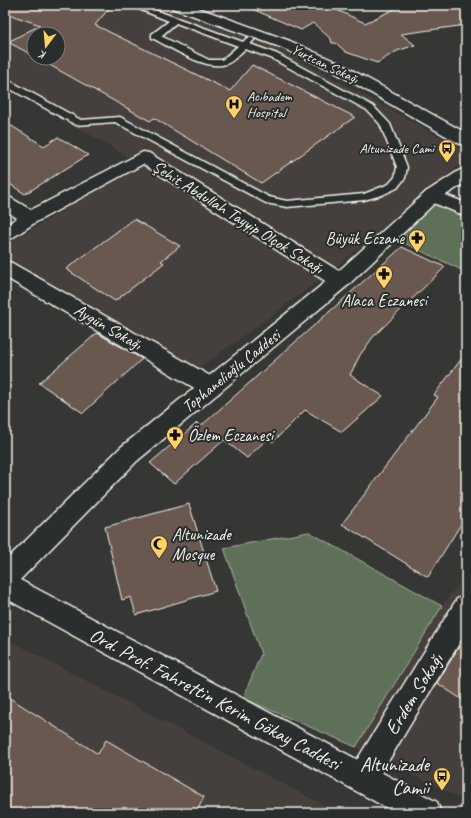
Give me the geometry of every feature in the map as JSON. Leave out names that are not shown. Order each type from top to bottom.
[{"type":"street","name":"Yurtcan Sokağı","points":[[176,5],[285,44],[336,67],[466,140]]},
{"type":"street","name":"Şehit Abdullah Tayyip Olçok Sokağı","points":[[30,218],[142,157],[340,281]]},
{"type":"street","name":"Tophanelioğlu Caddesi","points":[[5,578],[128,454],[340,281],[432,196],[466,174]]},
{"type":"street","points":[[432,196],[466,210]]},
{"type":"street","points":[[5,202],[30,218],[5,234]]},
{"type":"street","name":"Aygün Sokağı","points":[[5,268],[211,387]]},
{"type":"street","name":"Ord. Prof. Fahrettin Kerim Gökay Caddesi","points":[[5,584],[426,813]]},
{"type":"street","name":"Erdem Sokağı","points":[[362,778],[466,608]]},
{"type":"lane","points":[[5,82],[79,123],[116,119],[266,200],[287,204],[364,197],[378,193],[393,186],[400,178],[402,167],[384,124],[378,115],[288,62],[133,5]]},
{"type":"lane","points":[[175,20],[156,34],[156,38],[207,62],[225,62],[257,34]]},
{"type":"shaded area","name":"Acıbadem Hospital","points":[[5,5],[153,5],[274,46],[466,151],[466,160],[324,277],[194,372],[5,260],[5,245],[141,164],[5,86]]},
{"type":"shaded area","points":[[466,574],[466,801],[356,747],[442,606]]},
{"type":"shaded area","points":[[5,638],[339,813],[5,813]]},
{"type":"green space","points":[[432,196],[466,210],[466,272],[389,236]]},
{"type":"green space","points":[[309,532],[442,606],[356,747],[243,698],[261,654],[224,548]]},
{"type":"building","points":[[5,5],[112,5],[95,25],[230,91],[252,65],[355,117],[261,183],[154,118],[150,121],[51,66],[66,66],[66,26],[38,26],[40,25],[5,13]]},
{"type":"building","points":[[243,5],[343,5],[335,9],[365,23],[403,5],[466,5],[466,25],[401,34],[415,45],[397,51],[377,63],[346,52],[336,43],[332,43],[331,39],[313,23],[301,30]]},
{"type":"building","points":[[26,32],[26,52],[8,42]]},
{"type":"building","points":[[5,122],[44,146],[58,137],[88,155],[25,194],[5,181]]},
{"type":"building","points":[[134,219],[180,246],[161,261],[164,263],[115,301],[66,269]]},
{"type":"building","points":[[402,247],[445,267],[373,337],[360,355],[350,375],[383,396],[342,432],[305,410],[273,442],[268,438],[247,458],[224,440],[174,484],[150,463],[197,423],[201,426]]},
{"type":"building","points":[[97,333],[142,359],[83,413],[39,383]]},
{"type":"building","points":[[466,353],[466,516],[428,577],[342,524],[438,397],[434,395]]},
{"type":"building","name":"Altunizade Mosque","points":[[189,504],[216,591],[136,615],[131,597],[122,600],[105,527]]},
{"type":"building","points":[[466,635],[466,702],[437,683]]},
{"type":"building","points":[[5,695],[98,754],[106,740],[204,797],[196,813],[5,813]]},
{"type":"place","name":"Acıbadem Hospital","points":[[234,119]]},
{"type":"place","name":"Altunizade Cami","points":[[447,163]]},
{"type":"place","name":"Büyük Eczane","points":[[417,253]]},
{"type":"place","name":"Alaca Eczanesi","points":[[384,289]]},
{"type":"place","name":"Özlem Eczanesi","points":[[175,450]]},
{"type":"place","name":"Altunizade Mosque","points":[[159,559]]},
{"type":"place","name":"Altunizade Camii","points":[[442,791]]}]
